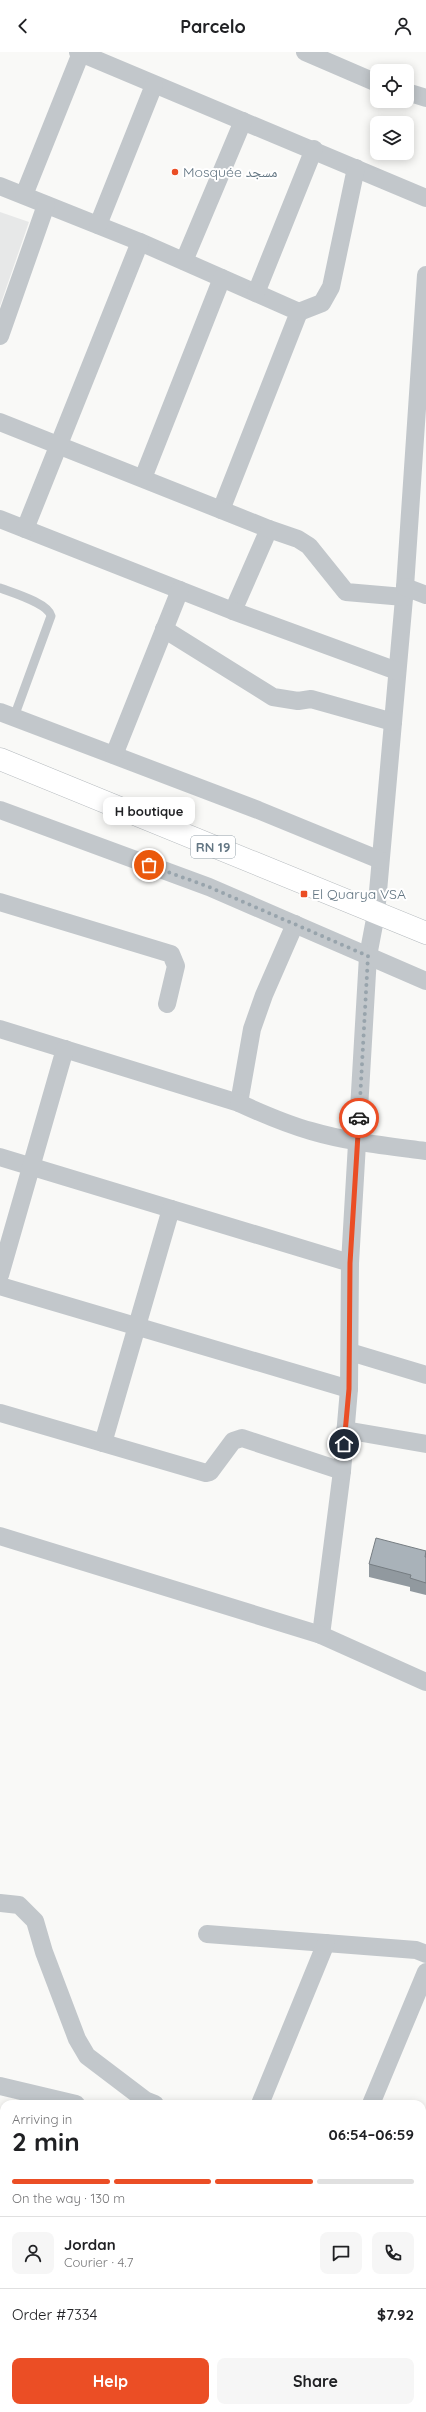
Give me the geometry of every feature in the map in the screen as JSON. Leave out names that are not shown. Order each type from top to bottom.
[{"type":"highway","name":"RN 19","points":[[0,759],[376,914],[426,933]]},
{"type":"street","points":[[305,52],[370,79]]},
{"type":"street","points":[[24,195],[79,53],[154,85],[314,149],[426,198]]},
{"type":"street","points":[[98,225],[154,85]]},
{"type":"street","points":[[414,94],[426,98]]},
{"type":"street","points":[[184,260],[243,121]]},
{"type":"street","points":[[256,293],[314,149]]},
{"type":"street","points":[[0,186],[184,260],[300,312],[322,303],[331,287],[356,168]]},
{"type":"street","points":[[0,336],[46,205]]},
{"type":"street","points":[[25,529],[140,242]]},
{"type":"street","points":[[321,1636],[342,1471],[349,1389],[350,1263],[368,956],[376,914],[397,671],[405,592],[419,486],[426,275]]},
{"type":"street","points":[[143,478],[222,278]]},
{"type":"street","points":[[221,510],[300,312]]},
{"type":"street","points":[[0,422],[269,529],[298,539],[309,546],[346,592],[405,592],[426,595]]},
{"type":"street","points":[[0,519],[233,611],[397,671]]},
{"type":"street","points":[[233,611],[269,529]]},
{"type":"street","points":[[114,755],[180,590]]},
{"type":"street","points":[[164,629],[273,697],[298,701],[311,700],[393,722]]},
{"type":"street","points":[[7,714],[380,860]]},
{"type":"street","points":[[0,810],[209,887],[426,981]]},
{"type":"street","points":[[0,902],[171,954],[176,966],[167,1004]]},
{"type":"street","points":[[239,1103],[252,1030],[264,995],[296,924]]},
{"type":"street","points":[[0,1029],[239,1103],[311,1131],[357,1141],[426,1151]]},
{"type":"street","points":[[0,1275],[65,1049]]},
{"type":"street","points":[[0,1157],[350,1263]]},
{"type":"street","points":[[103,1443],[171,1208]]},
{"type":"street","points":[[0,1286],[349,1389]]},
{"type":"street","points":[[350,1352],[426,1375]]},
{"type":"street","points":[[0,1413],[206,1473],[210,1472],[233,1441],[242,1438],[342,1471]]},
{"type":"street","points":[[345,1430],[426,1444]]},
{"type":"street","points":[[0,1536],[321,1636],[426,1682]]},
{"type":"street","points":[[0,1903],[19,1905],[35,1920],[44,1952],[77,2039],[87,2056],[140,2100]]},
{"type":"street","points":[[207,1934],[416,1950],[426,1954]]},
{"type":"street","points":[[262,2100],[326,1943]]},
{"type":"street","points":[[372,2100],[426,1972]]},
{"type":"street","points":[[0,2086],[59,2100]]},
{"type":"lane","points":[[0,588],[44,606],[50,616],[7,714]]},
{"type":"shaded area","points":[[0,212],[29,222],[0,306]]},
{"type":"building","points":[[376,1538],[426,1551],[426,1583],[410,1578],[411,1575],[369,1564]]},
{"type":"way so far","points":[[149,865],[209,887],[368,956],[359,1118]]},
{"type":"place","name":"Mosquée مسجد","points":[[175,172]]},
{"type":"place","name":"H boutique","points":[[149,865]]},
{"type":"place","name":"El Quarya VSA","points":[[304,894]]},
{"type":"route","points":[[344,1444],[349,1389],[350,1263],[359,1118]]}]
